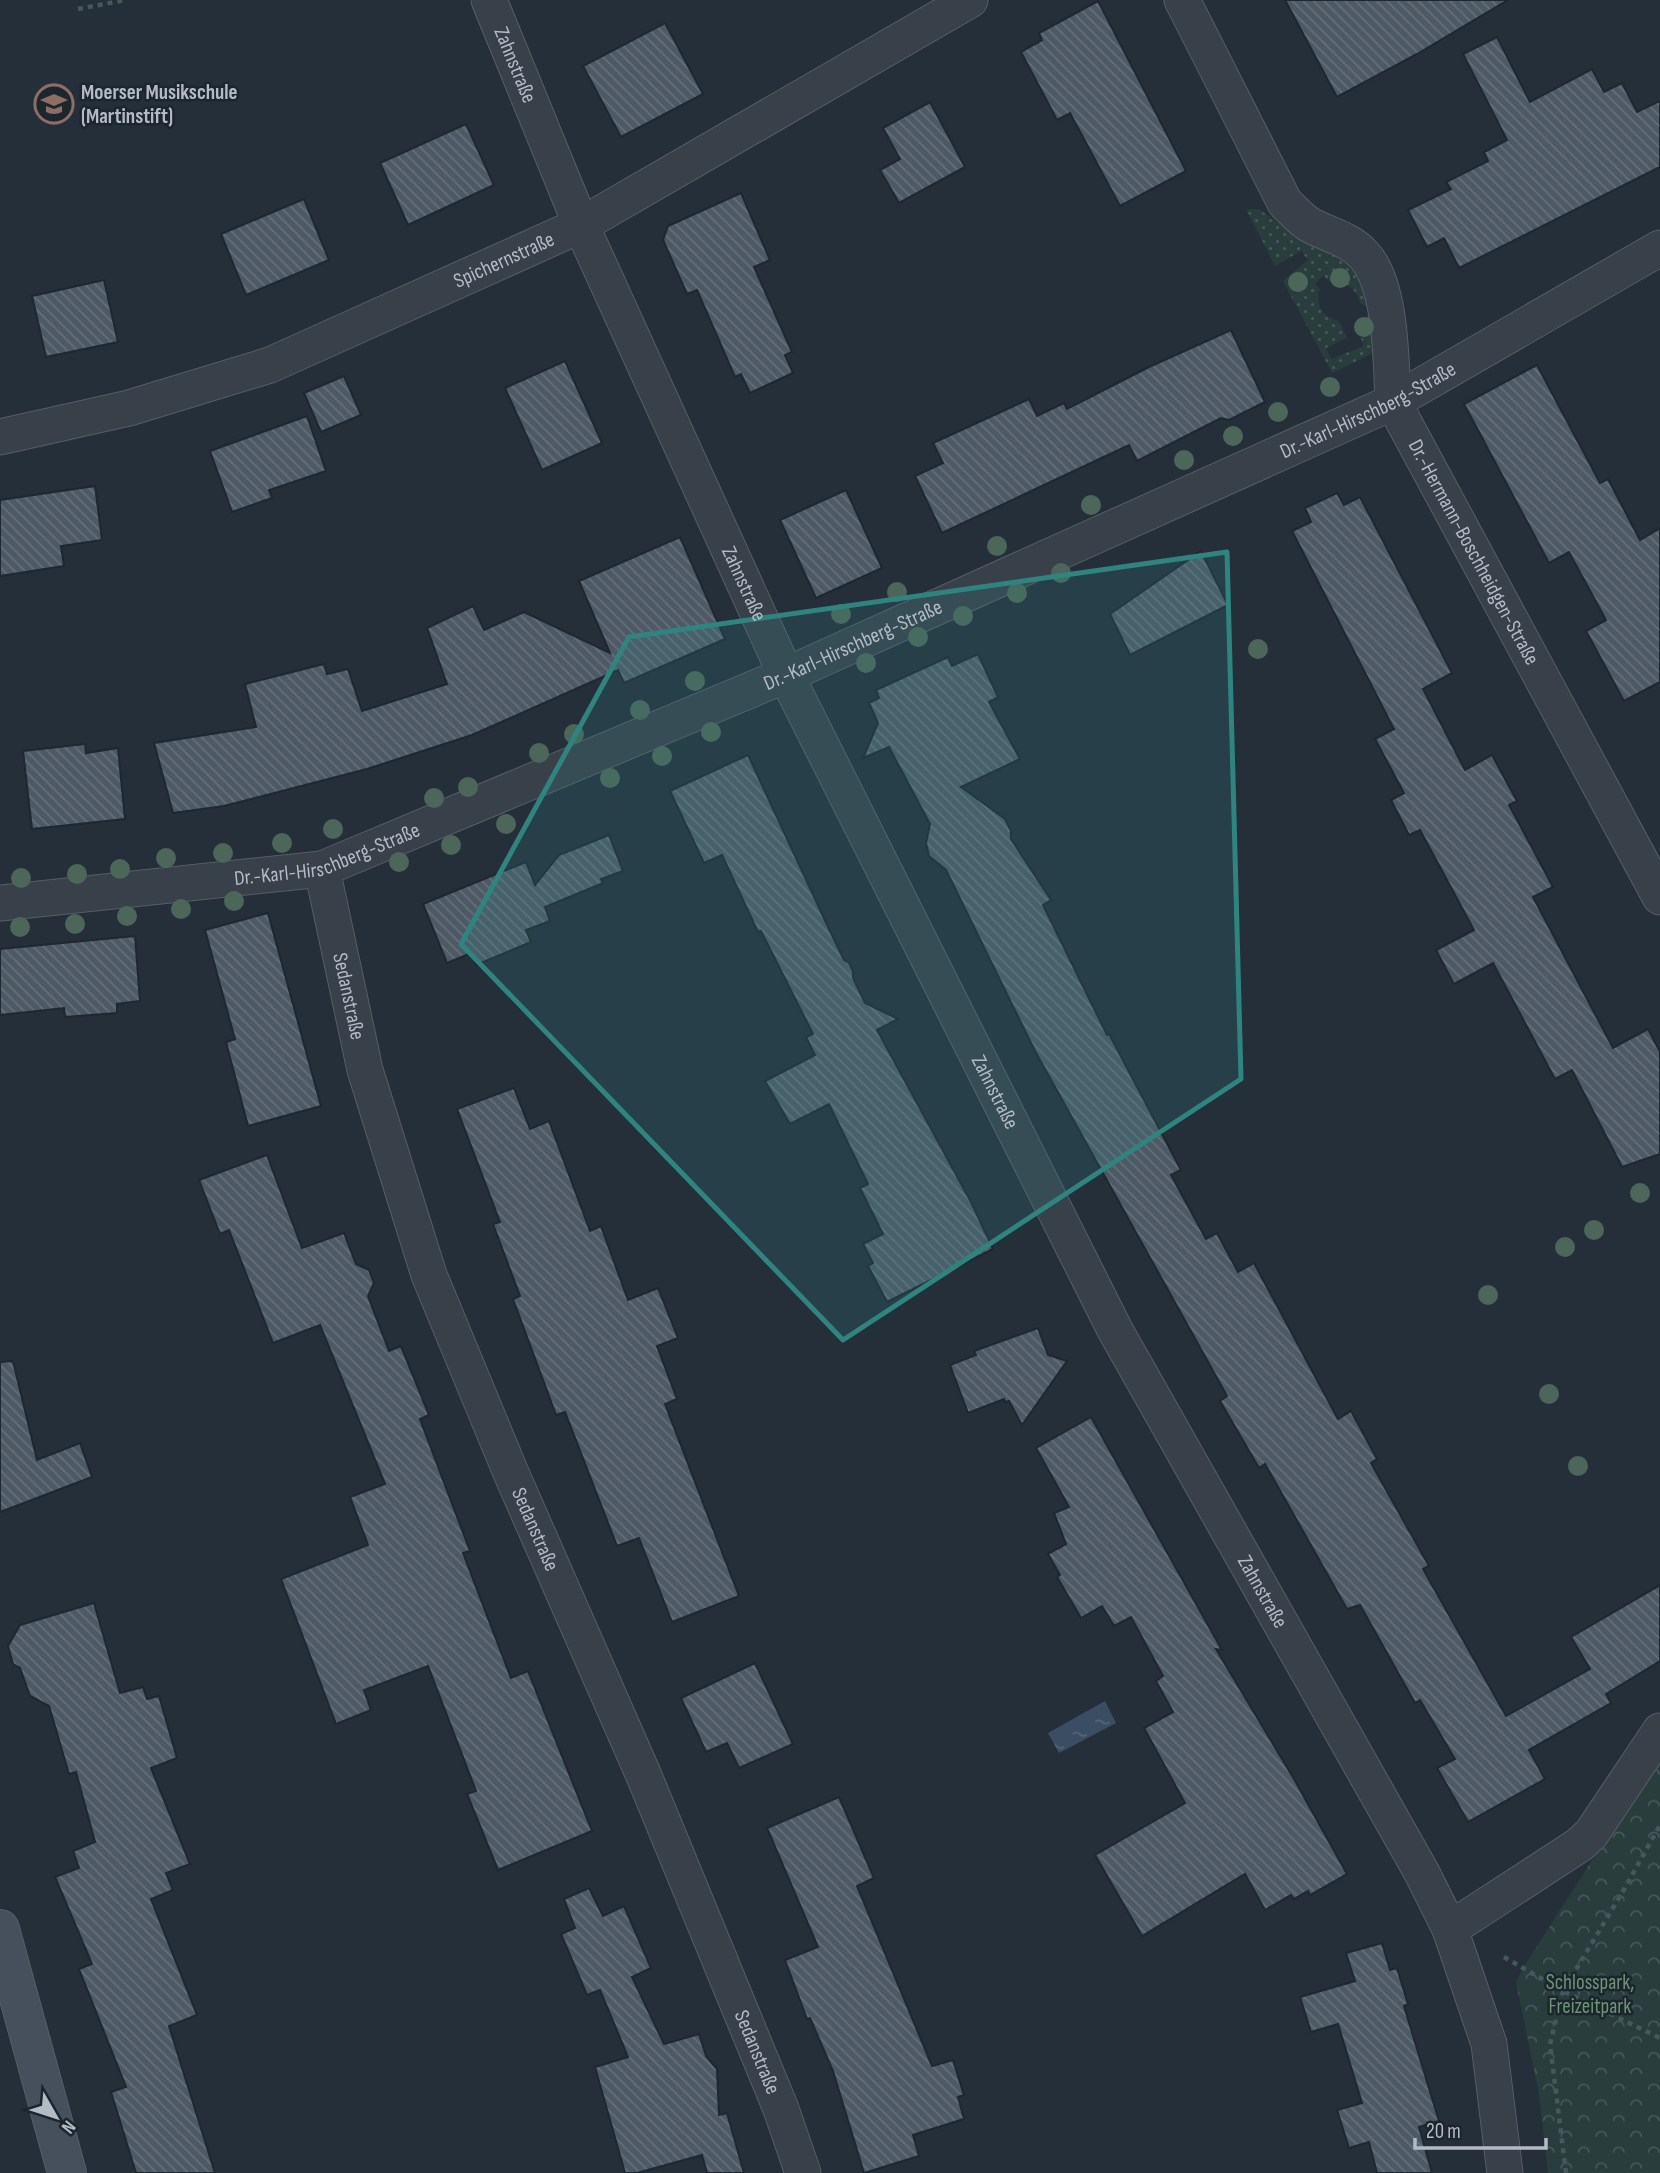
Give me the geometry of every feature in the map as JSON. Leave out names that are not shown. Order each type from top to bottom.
[{"type":"street","name":"Zahnstraße","points":[[489,0],[581,225],[786,675],[1115,1330],[1422,1873],[1450,1929],[1489,2044],[1506,2173]]},
{"type":"street","name":"Spichernstraße","points":[[0,437],[129,408],[270,365],[581,225],[970,0]]},
{"type":"street","name":"Dr.-Hermann-Boschheidgen-Straße","points":[[1182,0],[1285,203],[1308,224],[1335,236],[1363,254],[1380,285],[1389,331],[1393,402],[1660,897]]},
{"type":"street","name":"Dr.-Karl-Hirschberg-Straße","points":[[0,903],[322,869],[786,675],[1393,402],[1660,248]]},
{"type":"street","name":"Sedanstraße","points":[[322,869],[365,1070],[429,1275],[511,1473],[644,1776],[781,2109],[803,2173]]},
{"type":"street","points":[[1450,1929],[1591,1834],[1660,1731]]},
{"type":"street","points":[[0,1929],[66,2173]]},
{"type":"path","points":[[78,9],[125,0]]},
{"type":"path","points":[[1566,2173],[1550,2044],[1563,1991],[1660,1825]]},
{"type":"path","points":[[1450,1929],[1563,1991],[1660,2038]]},
{"type":"highlighted area","points":[[1227,552],[1241,1079],[843,1340],[461,944],[629,637]]},
{"type":"green space","points":[[1246,209],[1259,209],[1298,237],[1344,260],[1354,270],[1372,304],[1374,348],[1371,354],[1332,373],[1283,281],[1308,260],[1301,251],[1275,266]],"holes":[[[1323,276],[1329,281],[1350,286],[1361,304],[1370,308],[1367,317],[1356,326],[1364,346],[1331,359],[1326,348],[1347,338],[1339,321],[1324,314],[1319,305],[1320,289],[1315,284]]]},
{"type":"green space","name":"Schlosspark, Freizeitpark","points":[[1660,1754],[1660,2173],[1548,2173],[1539,2094],[1516,1982]]},
{"type":"water","points":[[1105,1701],[1116,1723],[1059,1753],[1048,1733]]},
{"type":"building","points":[[1285,0],[1508,0],[1337,97]]},
{"type":"building","points":[[1098,1],[1186,171],[1120,206],[1070,113],[1057,120],[1021,52],[1042,40],[1039,33]]},
{"type":"building","points":[[665,23],[703,94],[621,137],[583,66]]},
{"type":"building","points":[[1497,37],[1530,102],[1592,69],[1604,92],[1622,83],[1637,112],[1660,101],[1660,167],[1459,268],[1444,238],[1427,247],[1408,210],[1451,189],[1446,182],[1488,161],[1484,152],[1507,140],[1463,54]]},
{"type":"building","points":[[930,102],[965,167],[899,203],[880,170],[900,159],[883,128]]},
{"type":"building","points":[[466,124],[494,185],[408,225],[380,163]]},
{"type":"building","points":[[741,193],[770,260],[754,267],[792,352],[785,355],[793,373],[750,393],[741,374],[735,377],[697,290],[687,294],[663,240],[668,226]]},
{"type":"building","points":[[304,199],[329,260],[246,295],[221,234]]},
{"type":"building","points":[[104,280],[118,342],[46,357],[32,296]]},
{"type":"building","points":[[1231,330],[1265,402],[1229,420],[1221,418],[1137,461],[1129,445],[942,533],[915,476],[943,463],[933,443],[1029,399],[1037,416],[1064,403],[1067,409],[1149,367]]},
{"type":"building","points":[[565,361],[602,443],[542,470],[505,388]]},
{"type":"building","points":[[1537,365],[1600,483],[1608,479],[1640,540],[1660,528],[1660,682],[1624,701],[1586,631],[1606,620],[1569,552],[1549,563],[1464,404]]},
{"type":"building","points":[[344,376],[361,415],[321,432],[304,393]]},
{"type":"building","points":[[307,416],[326,471],[269,490],[272,498],[232,512],[210,451]]},
{"type":"building","points":[[95,486],[102,540],[61,546],[64,566],[0,576],[0,500]]},
{"type":"building","points":[[846,490],[882,568],[816,598],[780,520]]},
{"type":"building","points":[[1337,493],[1344,505],[1360,497],[1452,673],[1423,689],[1465,770],[1492,755],[1517,801],[1509,805],[1553,887],[1533,897],[1613,1048],[1648,1029],[1660,1052],[1660,1154],[1622,1167],[1572,1070],[1555,1079],[1493,963],[1454,984],[1436,950],[1474,930],[1420,830],[1409,835],[1391,800],[1404,793],[1375,739],[1394,729],[1292,531],[1311,522],[1305,508]]},
{"type":"building","points":[[680,537],[725,639],[624,683],[618,670],[472,735],[367,769],[224,806],[173,813],[154,743],[256,727],[245,684],[324,664],[327,674],[348,669],[362,711],[447,684],[427,628],[473,606],[484,630],[524,612],[610,653],[579,581]]},
{"type":"building","points":[[1201,551],[1228,605],[1130,655],[1110,614]]},
{"type":"building","points":[[978,654],[998,697],[989,702],[1020,759],[961,787],[1005,819],[1011,831],[1011,839],[1051,900],[1043,905],[1107,1035],[1109,1034],[1181,1170],[1171,1175],[1206,1239],[1217,1233],[1238,1272],[1254,1263],[1338,1419],[1351,1411],[1377,1459],[1371,1463],[1429,1566],[1423,1569],[1506,1716],[1590,1669],[1571,1637],[1660,1585],[1660,1661],[1606,1694],[1611,1703],[1529,1750],[1545,1779],[1468,1822],[1437,1768],[1455,1759],[1420,1700],[1415,1703],[1360,1605],[1347,1609],[1265,1464],[1259,1468],[1220,1401],[1227,1396],[1035,1051],[946,870],[929,856],[926,843],[930,824],[889,747],[863,758],[878,723],[869,703],[879,698],[876,690],[948,657],[952,666]]},
{"type":"building","points":[[85,744],[86,753],[118,748],[125,819],[32,829],[23,751]]},
{"type":"building","points":[[748,755],[844,960],[853,971],[853,978],[865,1003],[898,1019],[877,1030],[971,1202],[993,1249],[887,1302],[868,1266],[873,1263],[863,1244],[883,1234],[860,1188],[868,1184],[829,1104],[790,1124],[765,1081],[815,1055],[806,1037],[813,1034],[761,931],[758,932],[722,855],[704,863],[670,791]]},
{"type":"building","points":[[609,835],[623,871],[601,879],[603,883],[545,907],[550,921],[526,930],[531,942],[476,965],[471,953],[447,963],[423,904],[526,862],[535,885],[559,855]]},
{"type":"building","points":[[268,913],[321,1106],[248,1126],[226,1042],[235,1039],[205,930]]},
{"type":"building","points":[[135,936],[140,1001],[117,1004],[117,1013],[65,1017],[64,1008],[0,1015],[0,949]]},
{"type":"building","points":[[514,1088],[530,1129],[549,1121],[590,1231],[601,1226],[628,1300],[658,1288],[678,1338],[657,1346],[677,1399],[665,1404],[739,1596],[672,1622],[639,1538],[617,1546],[565,1412],[556,1415],[513,1299],[520,1296],[493,1224],[500,1222],[457,1109]]},
{"type":"building","points":[[267,1155],[302,1248],[344,1233],[356,1264],[369,1270],[374,1283],[368,1296],[389,1351],[401,1346],[429,1415],[420,1419],[470,1551],[463,1553],[511,1678],[528,1671],[592,1831],[498,1870],[467,1794],[476,1791],[428,1666],[364,1690],[371,1710],[336,1724],[281,1579],[368,1545],[350,1497],[385,1484],[320,1325],[273,1343],[229,1230],[220,1234],[199,1180]]},
{"type":"building","points":[[1038,1328],[1048,1355],[1067,1361],[1022,1425],[1009,1401],[1005,1402],[1004,1399],[968,1413],[950,1365],[976,1355],[974,1351]]},
{"type":"building","points":[[13,1361],[37,1460],[80,1443],[92,1477],[0,1512],[0,1362]]},
{"type":"building","points":[[1091,1417],[1222,1650],[1216,1649],[1347,1874],[1310,1895],[1308,1891],[1294,1899],[1291,1895],[1265,1910],[1245,1874],[1142,1936],[1095,1855],[1185,1803],[1144,1728],[1173,1712],[1156,1681],[1163,1676],[1131,1617],[1114,1626],[1102,1606],[1081,1618],[1057,1577],[1060,1575],[1048,1554],[1066,1544],[1054,1513],[1069,1507],[1036,1448]]},
{"type":"building","points":[[94,1603],[120,1693],[143,1687],[147,1699],[159,1696],[177,1758],[151,1768],[190,1864],[166,1873],[173,1890],[151,1899],[197,2015],[169,2026],[215,2173],[136,2173],[111,2092],[126,2087],[79,1969],[92,1964],[55,1877],[79,1868],[73,1851],[95,1842],[76,1772],[69,1774],[49,1706],[30,1696],[20,1668],[13,1664],[8,1646],[20,1625]]},
{"type":"building","points":[[755,1663],[793,1744],[739,1768],[727,1743],[706,1752],[681,1698]]},
{"type":"building","points":[[839,1797],[874,1878],[857,1886],[932,2066],[953,2060],[964,2095],[958,2097],[964,2119],[913,2135],[919,2156],[864,2173],[833,2071],[810,2018],[807,2019],[785,1960],[818,1947],[767,1828]]},
{"type":"building","points":[[589,1888],[603,1916],[624,1906],[651,1968],[632,1977],[664,2044],[699,2034],[706,2056],[717,2069],[719,2115],[727,2113],[744,2173],[707,2173],[702,2155],[637,2173],[625,2173],[595,2067],[628,2057],[600,1990],[587,1995],[561,1934],[575,1928],[564,1899]]},
{"type":"building","points":[[1382,1943],[1390,1970],[1397,1968],[1408,2004],[1404,2006],[1439,2121],[1419,2127],[1432,2173],[1377,2173],[1369,2142],[1349,2148],[1337,2110],[1362,2103],[1338,2024],[1311,2032],[1300,1997],[1355,1981],[1346,1953]]},
{"type":"place","name":"Moerser Musikschule (Martinstift)","points":[[54,104]]}]
